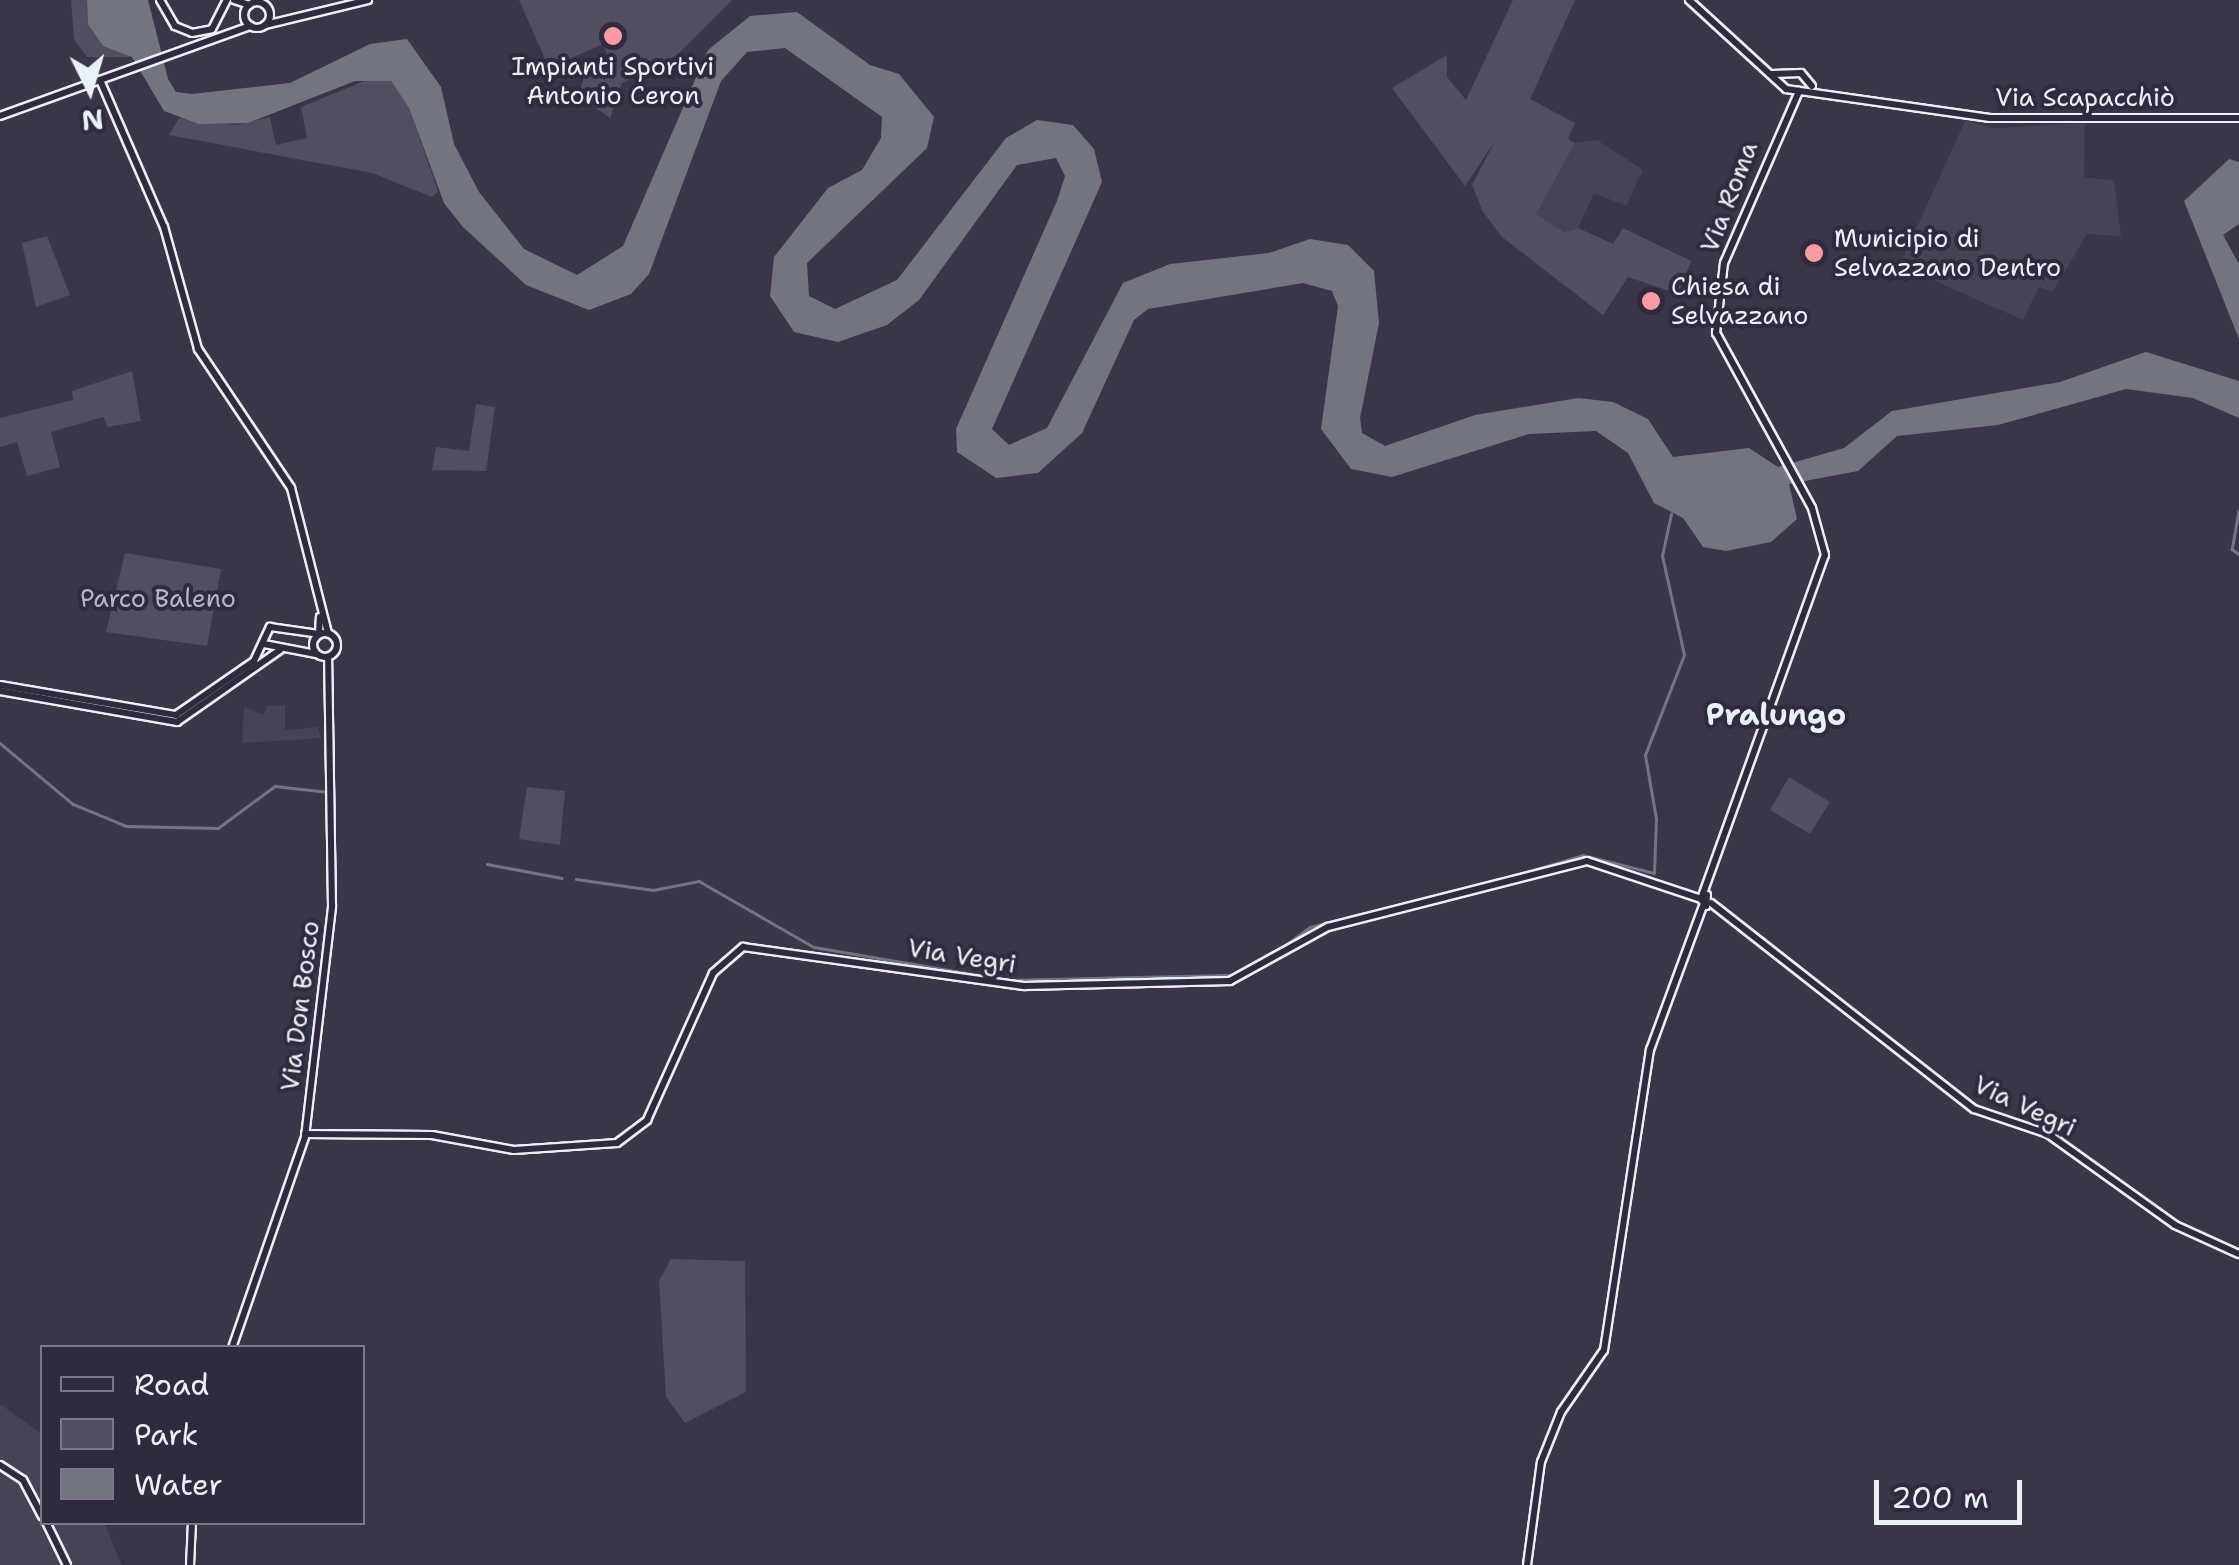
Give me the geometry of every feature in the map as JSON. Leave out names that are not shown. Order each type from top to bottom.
[{"type":"street","points":[[160,0],[187,33],[212,29],[233,0],[251,7],[268,6],[290,20]]},
{"type":"street","points":[[60,94],[180,46],[368,0]]},
{"type":"street","points":[[1689,0],[1730,45],[1786,88]]},
{"type":"street","points":[[265,25],[268,6]]},
{"type":"street","points":[[250,26],[251,7]]},
{"type":"street","points":[[230,32],[251,7]]},
{"type":"street","points":[[0,116],[124,69]]},
{"type":"street","points":[[1771,74],[1806,78],[1814,87]]},
{"type":"street","name":"Via Roma","points":[[1784,111],[1789,75]]},
{"type":"street","name":"Via Roma","points":[[1705,901],[1825,544],[1812,508],[1716,333],[1724,263],[1784,111],[1806,78]]},
{"type":"street","name":"Via Don Bosco","points":[[100,80],[146,184],[198,348],[291,488],[321,607],[324,634],[317,654]]},
{"type":"street","name":"Via Scapacchiò","points":[[1786,88],[1814,87],[1990,118],[2239,118]]},
{"type":"street","name":"Via Don Bosco","points":[[233,1345],[305,1134],[332,906],[328,657],[338,645],[324,634],[320,616]]},
{"type":"street","points":[[0,688],[176,715],[254,661],[276,625],[324,634]]},
{"type":"street","points":[[264,644],[328,657]]},
{"type":"street","points":[[0,688],[177,722],[280,650]]},
{"type":"street","name":"Via Vegri","points":[[305,1134],[432,1135],[514,1150],[616,1143],[647,1120],[713,973],[744,947],[1025,986],[1230,981],[1328,927],[1586,861],[1705,901],[1974,1110],[2048,1134],[2175,1224],[2239,1254]]},
{"type":"street","points":[[1527,1565],[1541,1462],[1562,1412],[1604,1350],[1650,1050],[1705,901]]},
{"type":"street","points":[[0,1465],[23,1480],[40,1512]]},
{"type":"street","points":[[47,1525],[67,1565]]},
{"type":"street","points":[[190,1565],[192,1525]]},
{"type":"shaded area","points":[[1965,121],[1995,128],[2085,123],[2084,177],[2114,181],[2121,236],[2087,234],[2053,291],[2039,287],[2023,320],[1935,281],[1941,265],[1903,258]]},
{"type":"shaded area","points":[[1597,140],[1643,170],[1626,206],[1594,193],[1578,228],[1564,232],[1535,214],[1575,143]]},
{"type":"shaded area","points":[[285,705],[285,730],[318,727],[321,738],[242,743],[244,707],[264,715],[267,706]]},
{"type":"shaded area","points":[[0,1404],[40,1433],[40,1525],[105,1525],[122,1565],[0,1565]]},
{"type":"green space","points":[[71,0],[87,0],[88,23],[132,57],[87,57],[74,39]]},
{"type":"green space","name":"Impianti Sportivi Antonio Ceron","points":[[519,0],[732,0],[676,56],[622,83],[610,118],[578,95],[585,75],[614,69],[603,44],[549,68]]},
{"type":"green space","points":[[1513,0],[1575,0],[1530,99],[1575,123],[1568,139],[1575,143],[1536,214],[1564,232],[1578,228],[1613,244],[1623,228],[1691,261],[1678,294],[1628,277],[1603,315],[1502,237],[1483,212],[1472,185],[1495,141],[1465,186],[1392,88],[1447,55],[1447,77],[1466,100]]},
{"type":"green space","points":[[374,77],[391,81],[409,108],[438,191],[432,197],[372,173],[169,135],[179,118],[236,125],[270,117],[276,145],[307,138],[301,107]]},
{"type":"green space","points":[[47,236],[70,295],[36,307],[22,243]]},
{"type":"green space","points":[[132,371],[141,421],[108,427],[103,417],[51,432],[60,467],[27,476],[17,442],[0,447],[0,418],[73,400],[72,391]]},
{"type":"green space","points":[[476,404],[495,407],[486,471],[432,470],[436,447],[469,451]]},
{"type":"green space","name":"Parco Baleno","points":[[125,553],[221,569],[207,646],[106,632]]},
{"type":"green space","points":[[1789,777],[1830,802],[1810,834],[1770,810]]},
{"type":"green space","points":[[527,787],[565,791],[560,845],[519,839]]},
{"type":"green space","points":[[671,1259],[745,1261],[746,1392],[685,1423],[666,1397],[659,1281]]},
{"type":"water","points":[[87,0],[148,0],[168,79],[176,92],[192,94],[290,83],[370,44],[407,39],[441,87],[454,144],[479,192],[524,249],[577,275],[623,246],[708,50],[750,16],[797,12],[870,65],[899,74],[934,117],[927,148],[807,263],[809,296],[835,309],[897,280],[1006,138],[1037,120],[1073,125],[1094,149],[1102,182],[992,429],[1009,445],[1047,428],[1123,283],[1170,264],[1269,253],[1310,239],[1348,245],[1374,271],[1379,323],[1360,418],[1362,433],[1385,446],[1475,415],[1578,398],[1613,402],[1648,419],[1673,457],[1749,448],[1778,467],[1844,448],[1892,411],[2060,382],[2146,352],[2239,381],[2239,418],[2193,398],[2126,389],[1998,425],[1897,436],[1858,471],[1789,484],[1797,519],[1771,542],[1726,551],[1703,547],[1683,518],[1654,503],[1628,453],[1596,431],[1529,434],[1392,477],[1351,469],[1321,429],[1338,306],[1332,291],[1303,283],[1148,309],[1134,320],[1082,433],[1038,473],[996,478],[957,452],[956,429],[1057,201],[1065,176],[1056,158],[1017,165],[919,300],[887,325],[838,342],[794,332],[770,296],[774,257],[828,188],[862,170],[881,138],[882,117],[785,48],[747,52],[721,81],[649,274],[631,294],[589,310],[526,285],[463,227],[444,203],[409,108],[391,81],[355,81],[248,123],[199,124],[164,111],[132,57],[103,46],[88,24]]},
{"type":"water","points":[[2229,159],[2239,162],[2239,224],[2223,235],[2239,264],[2239,339],[2184,201]]},
{"type":"waterway","points":[[2239,511],[2232,549],[2239,554]]},
{"type":"waterway","points":[[1513,876],[1583,855],[1654,873],[1656,819],[1645,755],[1684,655],[1662,556],[1671,514]]},
{"type":"waterway","points":[[0,743],[73,804],[126,826],[218,828],[275,786],[328,792]]},
{"type":"waterway","points":[[487,864],[562,878]]},
{"type":"waterway","points":[[576,879],[653,890],[699,881],[814,947],[1008,980],[1235,975]]},
{"type":"waterway","points":[[1276,952],[1310,927],[1365,913]]},
{"type":"place","name":"Impianti Sportivi Antonio Ceron","points":[[613,36]]},
{"type":"place","name":"Municipio di Selvazzano Dentro","points":[[1814,253]]},
{"type":"place","name":"Chiesa di Selvazzano","points":[[1651,301]]},
{"type":"district","name":"Pralungo","points":[[1776,715]]}]
